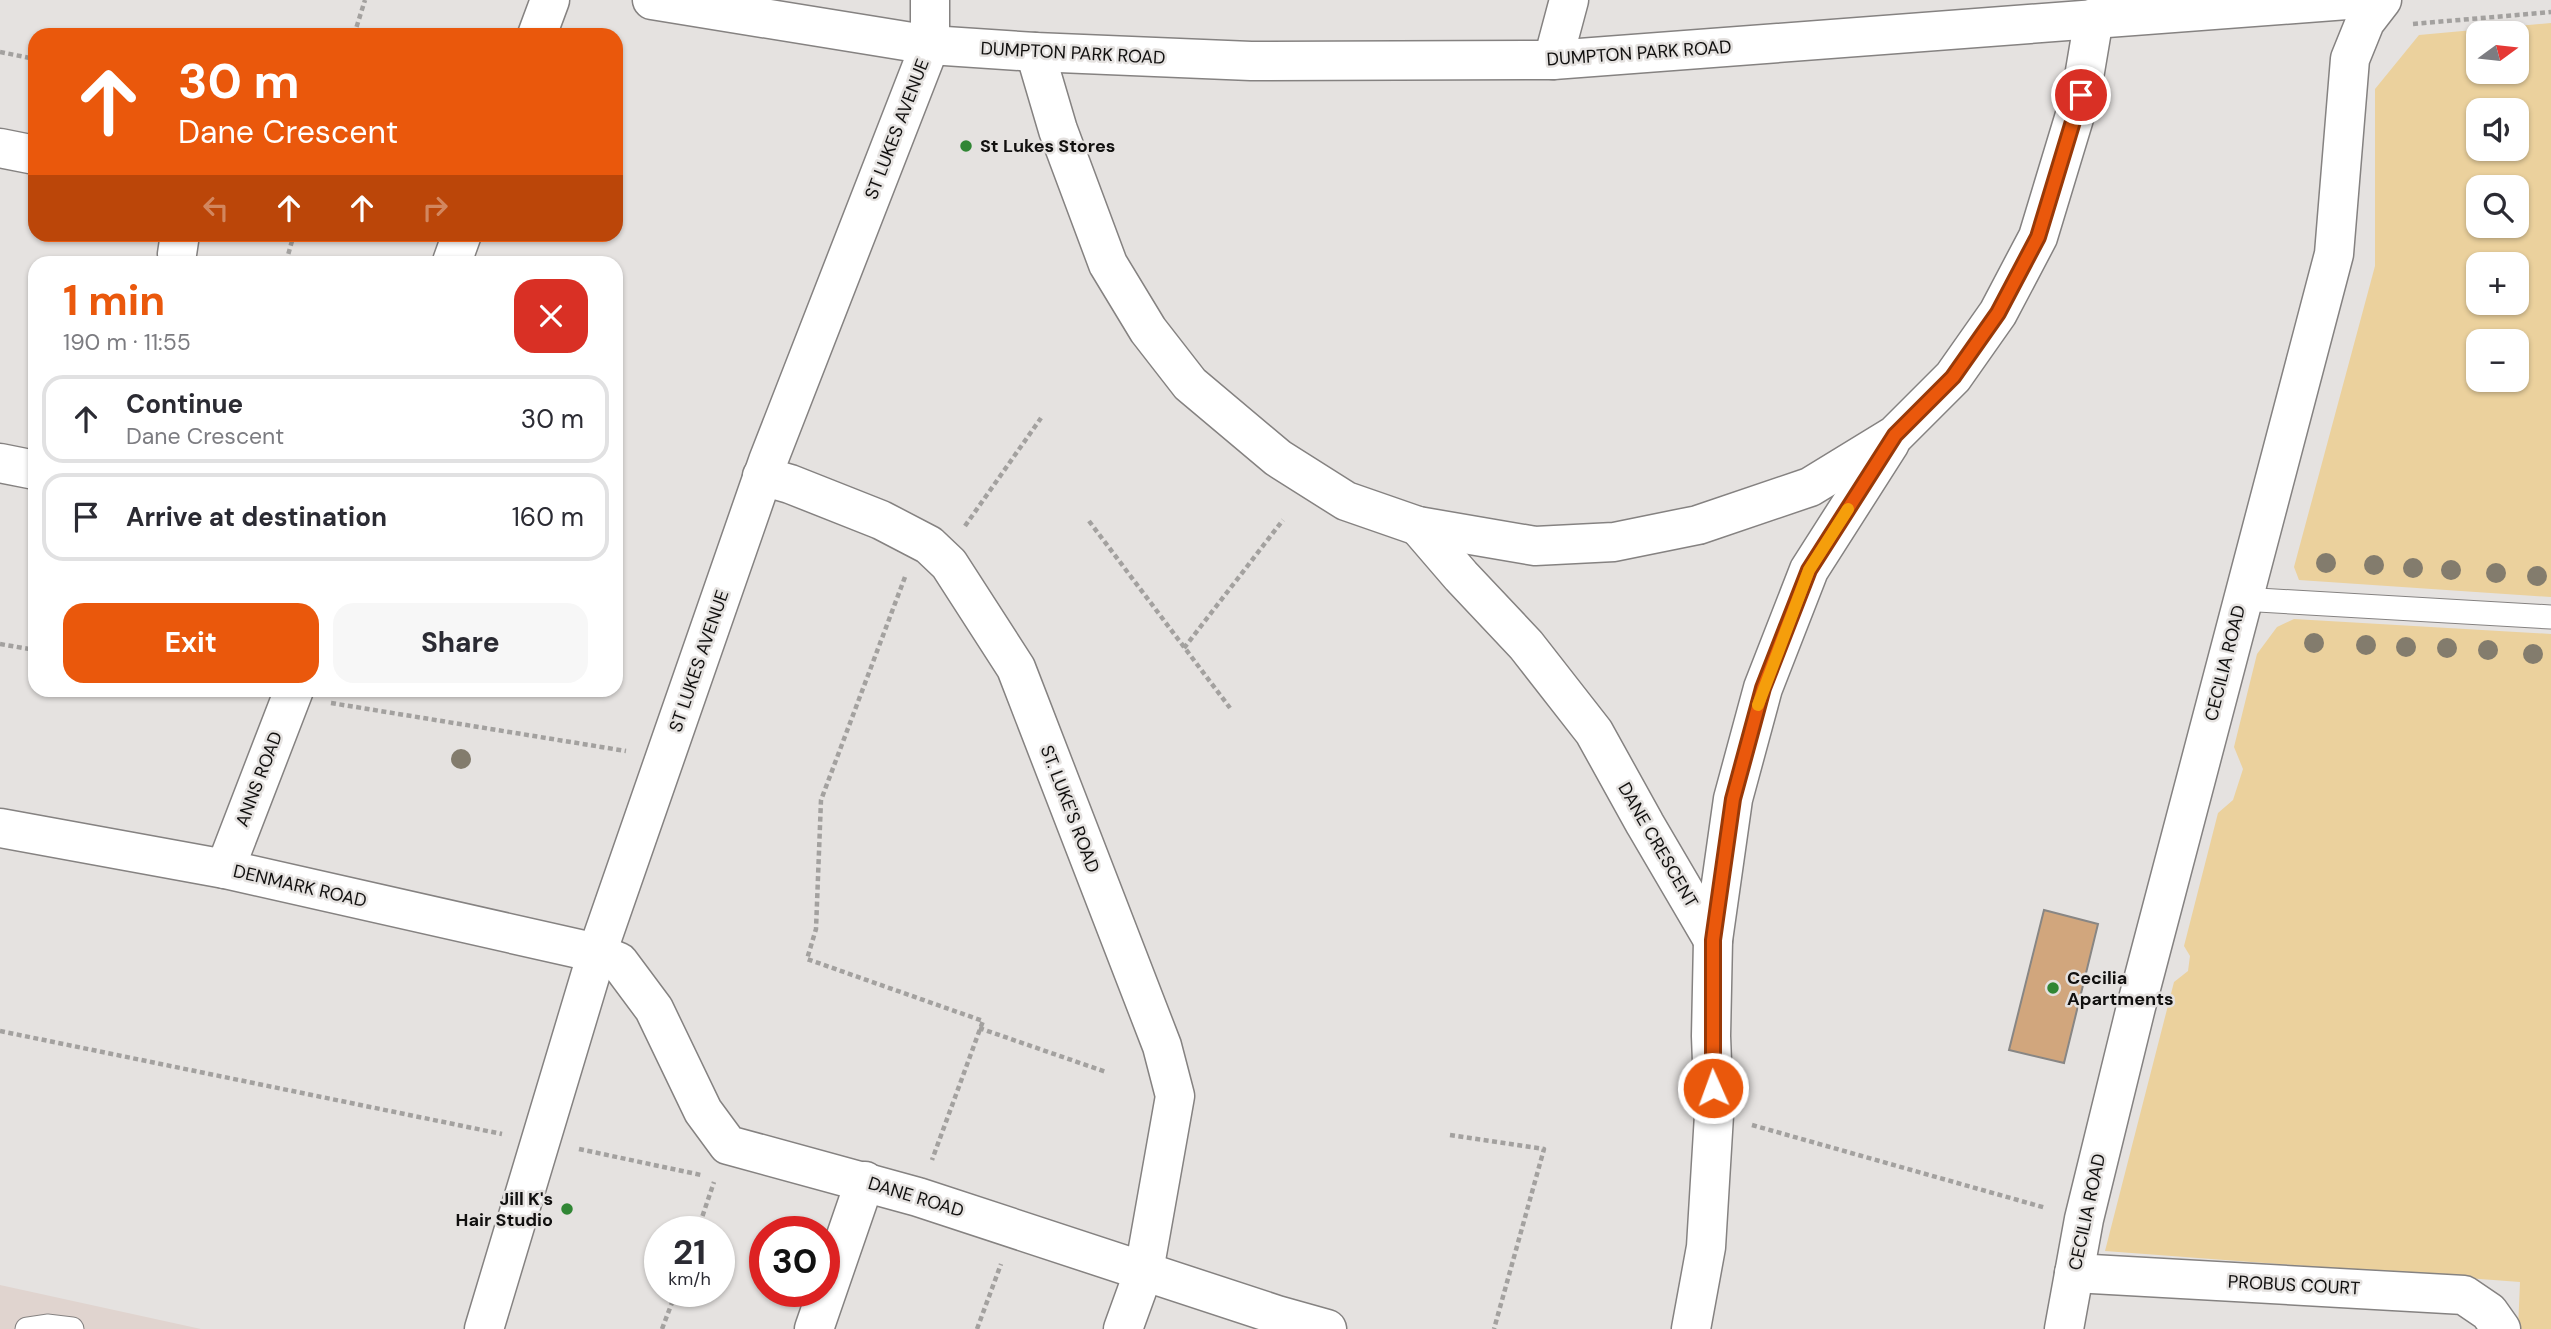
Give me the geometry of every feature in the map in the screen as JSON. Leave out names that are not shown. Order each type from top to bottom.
[{"type":"street","points":[[540,28],[550,0]]},
{"type":"street","name":"DUMPTON PARK ROAD","points":[[652,0],[930,45],[1251,61],[1553,60],[2347,0]]},
{"type":"street","name":"ST LUKES AVENUE","points":[[484,1329],[597,953],[762,476],[930,45],[930,0]]},
{"type":"street","points":[[1553,60],[1569,0]]},
{"type":"street","name":"CECILIA ROAD","points":[[2064,1329],[2084,1219],[2242,599],[2334,254],[2350,58],[2365,22],[2393,8]]},
{"type":"street","name":"DANE CRESCENT","points":[[1713,940],[1733,799],[1763,688],[1809,570],[1895,435],[1953,377],[1998,313],[2038,237],[2081,95],[2094,18]]},
{"type":"street","name":"DANE CRESCENT","points":[[1035,52],[1058,130],[1108,264],[1148,330],[1191,384],[1278,458],[1346,501],[1418,526],[1535,546],[1614,542],[1698,525],[1810,487],[1895,435]]},
{"type":"street","points":[[0,148],[28,154]]},
{"type":"street","points":[[0,464],[28,469]]},
{"type":"street","name":"ST. LUKE'S ROAD","points":[[762,476],[790,484],[881,520],[930,549],[949,564],[1016,668],[1162,1046],[1175,1096],[1144,1271],[1123,1329]]},
{"type":"street","name":"DANE CRESCENT","points":[[1418,526],[1526,645],[1594,732],[1713,940]]},
{"type":"street","name":"ANNS ROAD","points":[[225,869],[290,697]]},
{"type":"street","name":"DENMARK ROAD","points":[[0,828],[225,869],[597,953]]},
{"type":"street","points":[[1691,1329],[1706,1247],[1714,1115],[1711,1036],[1713,940]]},
{"type":"street","points":[[597,953],[619,962],[654,1009],[703,1111],[722,1161]]},
{"type":"street","name":"DANE ROAD","points":[[722,1161],[865,1181],[1327,1329]]},
{"type":"street","points":[[814,1329],[865,1181]]},
{"type":"street","name":"PROBUS COURT","points":[[2074,1273],[2464,1295],[2489,1312],[2501,1329]]},
{"type":"lane","points":[[2242,599],[2551,617]]},
{"type":"lane","points":[[27,1329],[47,1326],[72,1329]]},
{"type":"path","points":[[356,28],[365,0]]},
{"type":"path","points":[[2393,8],[2413,25],[2551,12]]},
{"type":"path","points":[[0,52],[28,58]]},
{"type":"path","points":[[918,1197],[983,1021],[807,959],[816,929],[821,800],[930,549],[1041,418]]},
{"type":"path","points":[[1184,648],[1283,520]]},
{"type":"path","points":[[1089,521],[1230,708]]},
{"type":"path","points":[[0,644],[28,649]]},
{"type":"path","points":[[315,697],[667,757]]},
{"type":"path","points":[[979,1028],[1106,1072]]},
{"type":"path","points":[[0,1031],[542,1142],[722,1161],[702,1216]]},
{"type":"path","points":[[1714,1115],[2084,1219]]},
{"type":"path","points":[[1450,1135],[1544,1149],[1494,1329]]},
{"type":"path","points":[[977,1329],[1013,1229]]},
{"type":"path","points":[[662,1329],[670,1307]]},
{"type":"shaded area","points":[[2551,23],[2551,597],[2299,580],[2294,567],[2375,266],[2375,89],[2419,35],[2466,31],[2466,84],[2529,84],[2529,25]]},
{"type":"shaded area","points":[[2294,619],[2551,634],[2551,1329],[2518,1329],[2520,1282],[2105,1251],[2174,982],[2188,971],[2190,956],[2184,946],[2218,813],[2233,800],[2243,769],[2234,747],[2257,654],[2277,627]]},
{"type":"shaded area","points":[[0,1285],[201,1329],[0,1329]]},
{"type":"building","name":"Cecilia Apartments","points":[[2044,910],[2098,924],[2064,1063],[2009,1050]]},
{"type":"slow traffic","points":[[1758,705],[1809,570],[1848,509]]},
{"type":"place","name":"St Lukes Stores","points":[[966,146]]},
{"type":"place","name":"Cecilia Apartments","points":[[2053,988]]},
{"type":"place","name":"Jill K's Hair Studio","points":[[567,1209]]},
{"type":"route","points":[[1713,1088],[1713,940],[1733,799],[1763,688],[1809,570],[1895,435],[1953,377],[1998,313],[2038,237],[2081,95]]}]
